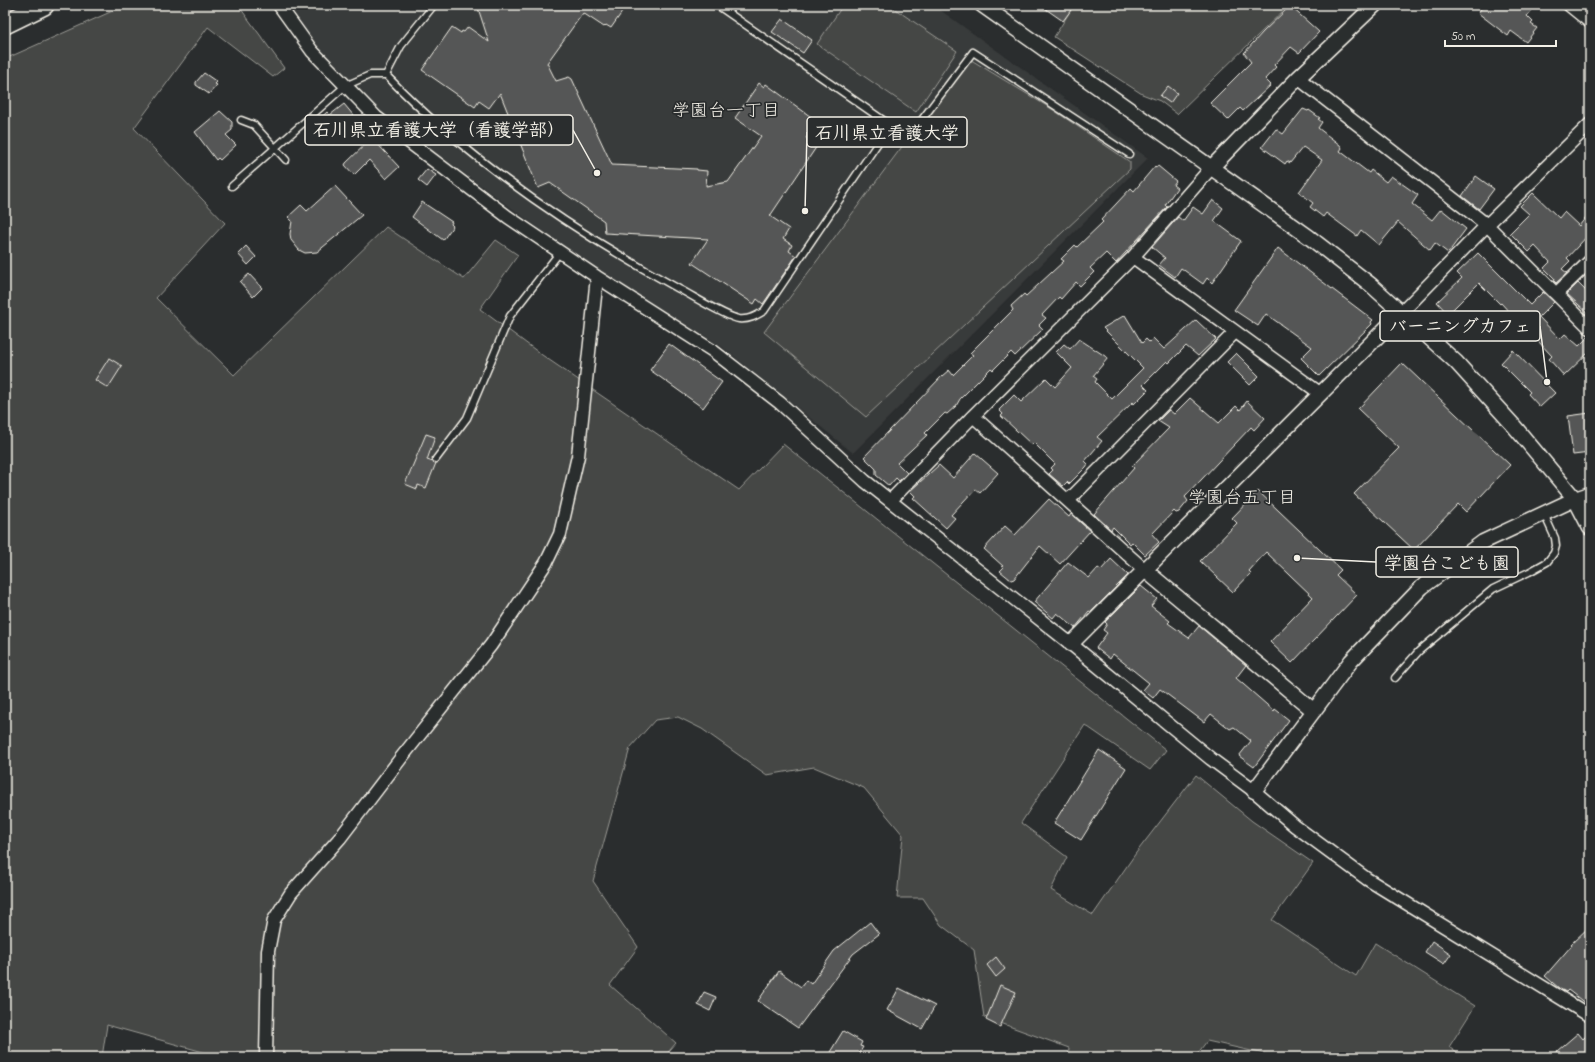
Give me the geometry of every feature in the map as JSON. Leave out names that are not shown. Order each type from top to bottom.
[{"type":"highway","points":[[5,24],[44,5]]},
{"type":"street","points":[[279,5],[312,51],[376,117],[508,217],[597,278],[713,351],[780,403],[864,481],[1071,644],[1211,759],[1254,791],[1295,826],[1367,879],[1590,1016]]},
{"type":"street","points":[[982,5],[1309,237],[1371,285],[1461,368],[1514,426],[1575,499],[1590,528]]},
{"type":"street","points":[[1569,5],[1590,22]]},
{"type":"street","points":[[890,501],[1133,257],[1211,168],[1369,7]]},
{"type":"street","points":[[1298,78],[1487,225],[1590,328]]},
{"type":"street","points":[[1071,644],[1146,571],[1487,225],[1590,124]]},
{"type":"street","points":[[1133,257],[1321,394]]},
{"type":"street","points":[[1556,294],[1590,261]]},
{"type":"street","points":[[266,1057],[268,951],[274,920],[291,893],[340,838],[401,758],[491,645],[546,563],[560,534],[578,456],[597,278]]},
{"type":"street","points":[[1068,501],[1235,332]]},
{"type":"street","points":[[973,416],[1146,571],[1314,711]]},
{"type":"street","points":[[1254,791],[1351,661],[1422,587],[1483,542],[1575,499],[1590,494]]},
{"type":"lane","points":[[386,75],[401,46],[434,5]]},
{"type":"lane","points":[[717,5],[883,120],[912,134],[973,52],[1129,154]]},
{"type":"lane","points":[[232,186],[345,86],[370,75],[386,75],[440,128],[579,230],[663,279],[738,318],[750,319],[764,311],[884,134],[883,120]]},
{"type":"lane","points":[[241,120],[254,125],[286,160]]},
{"type":"lane","points":[[436,459],[467,418],[510,316],[560,252]]},
{"type":"lane","points":[[1395,678],[1419,651],[1494,589],[1547,562],[1554,553],[1556,546],[1555,538],[1544,514]]},
{"type":"shaded area","points":[[126,5],[238,5],[284,68],[273,77],[208,27],[134,128],[225,223],[156,298],[234,375],[386,227],[464,279],[496,240],[518,255],[480,309],[542,355],[739,490],[783,444],[1166,750],[1150,770],[1085,725],[1021,823],[1067,857],[1051,890],[1093,915],[1136,853],[1196,775],[1252,821],[1313,863],[1272,920],[1356,976],[1375,943],[1475,1006],[1449,1047],[1462,1057],[1278,1057],[1207,1041],[1195,1057],[1068,1057],[1069,1048],[984,1017],[974,950],[941,925],[923,898],[897,898],[903,835],[864,788],[814,767],[767,775],[702,729],[678,717],[655,720],[630,748],[593,881],[638,947],[610,985],[676,1043],[664,1057],[221,1057],[107,1025],[102,1057],[5,1057],[5,59]]},
{"type":"shaded area","points":[[289,5],[933,5],[1148,158],[853,453],[722,347],[579,258],[378,110],[321,53]]},
{"type":"shaded area","points":[[843,5],[889,5],[957,51],[916,112],[817,44]]},
{"type":"shaded area","points":[[1074,5],[1289,5],[1177,114],[1160,101],[1142,94],[1054,37]]},
{"type":"shaded area","points":[[968,58],[1055,111],[1130,162],[1130,169],[866,417],[764,332]]},
{"type":"building","points":[[477,5],[627,5],[611,28],[606,25],[604,27],[583,13],[547,63],[556,81],[569,77],[572,79],[612,165],[697,169],[707,171],[706,186],[728,182],[761,136],[735,118],[759,83],[764,87],[766,84],[818,122],[806,138],[817,146],[770,216],[789,229],[783,239],[792,245],[789,251],[796,256],[763,304],[757,299],[754,304],[692,263],[708,239],[605,233],[604,221],[550,183],[538,188],[500,93],[489,108],[479,101],[475,107],[422,70],[452,27],[461,33],[468,27],[489,42]]},
{"type":"building","points":[[1040,5],[1062,5],[1071,10],[1063,21]]},
{"type":"building","points":[[1484,5],[1536,5],[1527,16],[1533,22],[1531,24],[1537,28],[1526,42],[1511,31],[1508,36],[1478,13]]},
{"type":"building","points":[[1290,6],[1319,32],[1299,53],[1291,47],[1274,65],[1276,67],[1265,79],[1271,85],[1243,111],[1240,108],[1228,120],[1210,103],[1251,62],[1244,53]]},
{"type":"building","points":[[782,19],[812,40],[803,53],[772,32]]},
{"type":"building","points":[[204,73],[217,82],[215,84],[217,85],[209,94],[196,85],[196,82]]},
{"type":"building","points":[[1168,86],[1177,93],[1170,103],[1160,96]]},
{"type":"building","points":[[344,104],[354,116],[328,135],[316,122],[327,112],[330,115]]},
{"type":"building","points":[[1303,109],[1309,110],[1320,118],[1318,119],[1322,122],[1318,128],[1340,145],[1342,148],[1340,151],[1369,173],[1371,170],[1386,182],[1391,176],[1418,195],[1412,204],[1432,220],[1441,209],[1466,229],[1448,253],[1435,243],[1430,250],[1398,222],[1379,245],[1361,230],[1357,236],[1326,213],[1323,217],[1310,207],[1313,203],[1299,192],[1322,160],[1303,147],[1290,163],[1287,161],[1285,164],[1262,147],[1276,129],[1283,134]]},
{"type":"building","points":[[220,111],[232,122],[232,130],[226,135],[236,145],[220,160],[218,158],[216,160],[195,132]]},
{"type":"building","points":[[372,138],[399,167],[386,179],[369,160],[354,175],[345,165]]},
{"type":"building","points":[[1155,166],[1158,166],[1176,181],[1173,185],[1177,188],[1165,205],[1167,207],[1116,263],[1106,253],[1090,268],[1094,272],[1080,286],[1076,282],[1061,299],[1059,297],[1042,315],[1046,318],[1039,325],[1043,329],[1015,356],[1011,352],[993,370],[991,368],[960,399],[956,406],[947,414],[945,413],[925,433],[927,435],[897,463],[907,473],[899,481],[896,478],[889,486],[876,475],[876,469],[864,457],[942,376],[949,370],[953,375],[973,355],[970,353],[1013,310],[1011,306],[1024,294],[1026,296],[1064,261],[1061,259],[1075,245],[1077,247],[1103,222],[1101,220],[1131,188],[1134,191]]},
{"type":"building","points":[[427,169],[436,175],[427,187],[418,180]]},
{"type":"building","points":[[1476,176],[1494,189],[1479,209],[1462,196]]},
{"type":"building","points":[[335,186],[362,215],[317,252],[305,253],[299,250],[291,240],[290,234],[292,221],[288,217],[301,205],[307,211]]},
{"type":"building","points":[[1533,193],[1559,218],[1564,212],[1579,226],[1590,212],[1590,233],[1567,258],[1570,261],[1562,269],[1567,273],[1556,283],[1554,281],[1555,279],[1544,268],[1550,262],[1535,246],[1529,252],[1510,233],[1529,214],[1520,206]]},
{"type":"building","points":[[1213,200],[1223,208],[1214,221],[1241,241],[1212,283],[1207,278],[1203,284],[1181,268],[1175,277],[1159,265],[1165,258],[1152,247],[1178,217],[1183,221],[1193,207],[1203,214]]},
{"type":"building","points":[[422,202],[452,222],[451,224],[453,226],[443,240],[412,217]]},
{"type":"building","points":[[246,246],[256,257],[248,265],[238,254]]},
{"type":"building","points":[[1278,248],[1373,320],[1371,322],[1372,324],[1319,376],[1301,358],[1312,347],[1266,314],[1258,326],[1234,310]]},
{"type":"building","points":[[1478,253],[1530,305],[1543,292],[1554,302],[1539,317],[1560,339],[1565,334],[1579,346],[1590,335],[1590,351],[1564,376],[1549,359],[1552,356],[1501,303],[1500,304],[1479,283],[1448,314],[1437,302],[1462,278],[1457,273]]},
{"type":"building","points":[[249,274],[262,288],[253,297],[240,282]]},
{"type":"building","points":[[1578,283],[1590,295],[1590,315],[1567,294]]},
{"type":"building","points":[[1125,315],[1142,343],[1146,339],[1149,342],[1153,338],[1164,349],[1196,320],[1216,339],[1198,356],[1186,346],[1169,363],[1167,361],[1143,385],[1148,390],[1134,404],[1133,402],[1097,437],[1102,441],[1085,461],[1088,464],[1086,467],[1069,484],[1067,482],[1063,486],[1049,474],[1053,470],[1051,468],[1055,464],[1034,443],[1032,445],[1001,416],[1003,414],[999,410],[1014,395],[1021,402],[1046,378],[1055,387],[1072,368],[1056,352],[1064,344],[1070,349],[1079,339],[1108,358],[1093,376],[1097,379],[1095,382],[1112,399],[1143,368],[1103,328]]},
{"type":"building","points":[[669,344],[722,382],[703,408],[650,370]]},
{"type":"building","points":[[1513,350],[1555,393],[1540,407],[1528,394],[1530,392],[1501,363]]},
{"type":"building","points":[[1236,353],[1259,376],[1250,385],[1227,362]]},
{"type":"building","points":[[109,358],[122,366],[108,388],[95,380]]},
{"type":"building","points":[[1402,363],[1510,465],[1466,512],[1458,504],[1414,550],[1354,494],[1399,448],[1358,409]]},
{"type":"building","points":[[1190,398],[1219,423],[1236,406],[1240,410],[1247,401],[1265,418],[1254,430],[1251,427],[1185,497],[1188,501],[1179,512],[1176,513],[1174,511],[1152,534],[1159,542],[1145,555],[1132,542],[1130,544],[1113,527],[1111,530],[1094,514],[1134,468],[1132,466],[1169,428],[1158,421],[1169,410],[1174,414]]},
{"type":"building","points":[[1590,413],[1590,453],[1573,455],[1568,416]]},
{"type":"building","points":[[426,434],[435,437],[427,460],[436,463],[426,488],[418,485],[417,489],[405,484]]},
{"type":"building","points":[[975,453],[998,473],[980,493],[975,489],[951,515],[955,518],[946,528],[913,498],[915,496],[910,491],[939,465],[953,478]]},
{"type":"building","points":[[1258,491],[1341,570],[1336,575],[1357,595],[1292,663],[1270,642],[1313,597],[1266,552],[1249,571],[1251,573],[1233,592],[1200,561],[1237,523],[1232,518]]},
{"type":"building","points":[[1049,499],[1069,517],[1071,514],[1090,531],[1060,564],[1040,546],[1014,579],[1011,580],[1000,571],[1004,567],[984,549],[1005,526],[1015,535]]},
{"type":"building","points":[[1111,559],[1128,575],[1091,612],[1089,611],[1075,628],[1057,613],[1053,618],[1034,602],[1068,562],[1089,578],[1098,568],[1101,570]]},
{"type":"building","points":[[1141,586],[1157,599],[1151,606],[1170,621],[1168,623],[1189,638],[1199,626],[1246,665],[1236,678],[1274,711],[1275,709],[1289,720],[1254,767],[1239,756],[1251,741],[1234,727],[1230,729],[1211,714],[1204,722],[1160,689],[1153,698],[1143,690],[1149,683],[1113,654],[1110,659],[1096,648],[1107,633],[1103,630],[1107,624],[1105,622]]},
{"type":"building","points":[[1099,750],[1126,768],[1081,840],[1054,823]]},
{"type":"building","points":[[870,922],[879,934],[853,954],[798,1028],[758,1001],[779,971],[801,987],[806,980],[811,984],[834,951]]},
{"type":"building","points":[[1590,926],[1590,1007],[1568,990],[1566,992],[1560,989],[1545,976],[1572,945],[1571,944]]},
{"type":"building","points":[[1432,941],[1451,954],[1444,964],[1425,952]]},
{"type":"building","points":[[996,957],[1005,969],[996,977],[987,965]]},
{"type":"building","points":[[1000,985],[1016,992],[1000,1027],[986,1020]]},
{"type":"building","points":[[899,988],[935,1006],[922,1029],[887,1010]]},
{"type":"building","points":[[704,992],[716,997],[710,1011],[698,1005]]},
{"type":"building","points":[[843,1031],[862,1042],[860,1046],[863,1047],[857,1057],[827,1057]]},
{"type":"building","points":[[1590,1032],[1590,1057],[1550,1057],[1578,1033],[1583,1039]]},
{"type":"place","name":"石川県立看護大学（看護学部）","points":[[597,173]]},
{"type":"place","name":"石川県立看護大学","points":[[805,211]]},
{"type":"place","name":"バーニングカフェ","points":[[1547,382]]},
{"type":"place","name":"学園台こども園","points":[[1297,558]]},
{"type":"district","name":"学園台一丁目","points":[[726,112]]},
{"type":"district","name":"学園台五丁目","points":[[1242,499]]}]
